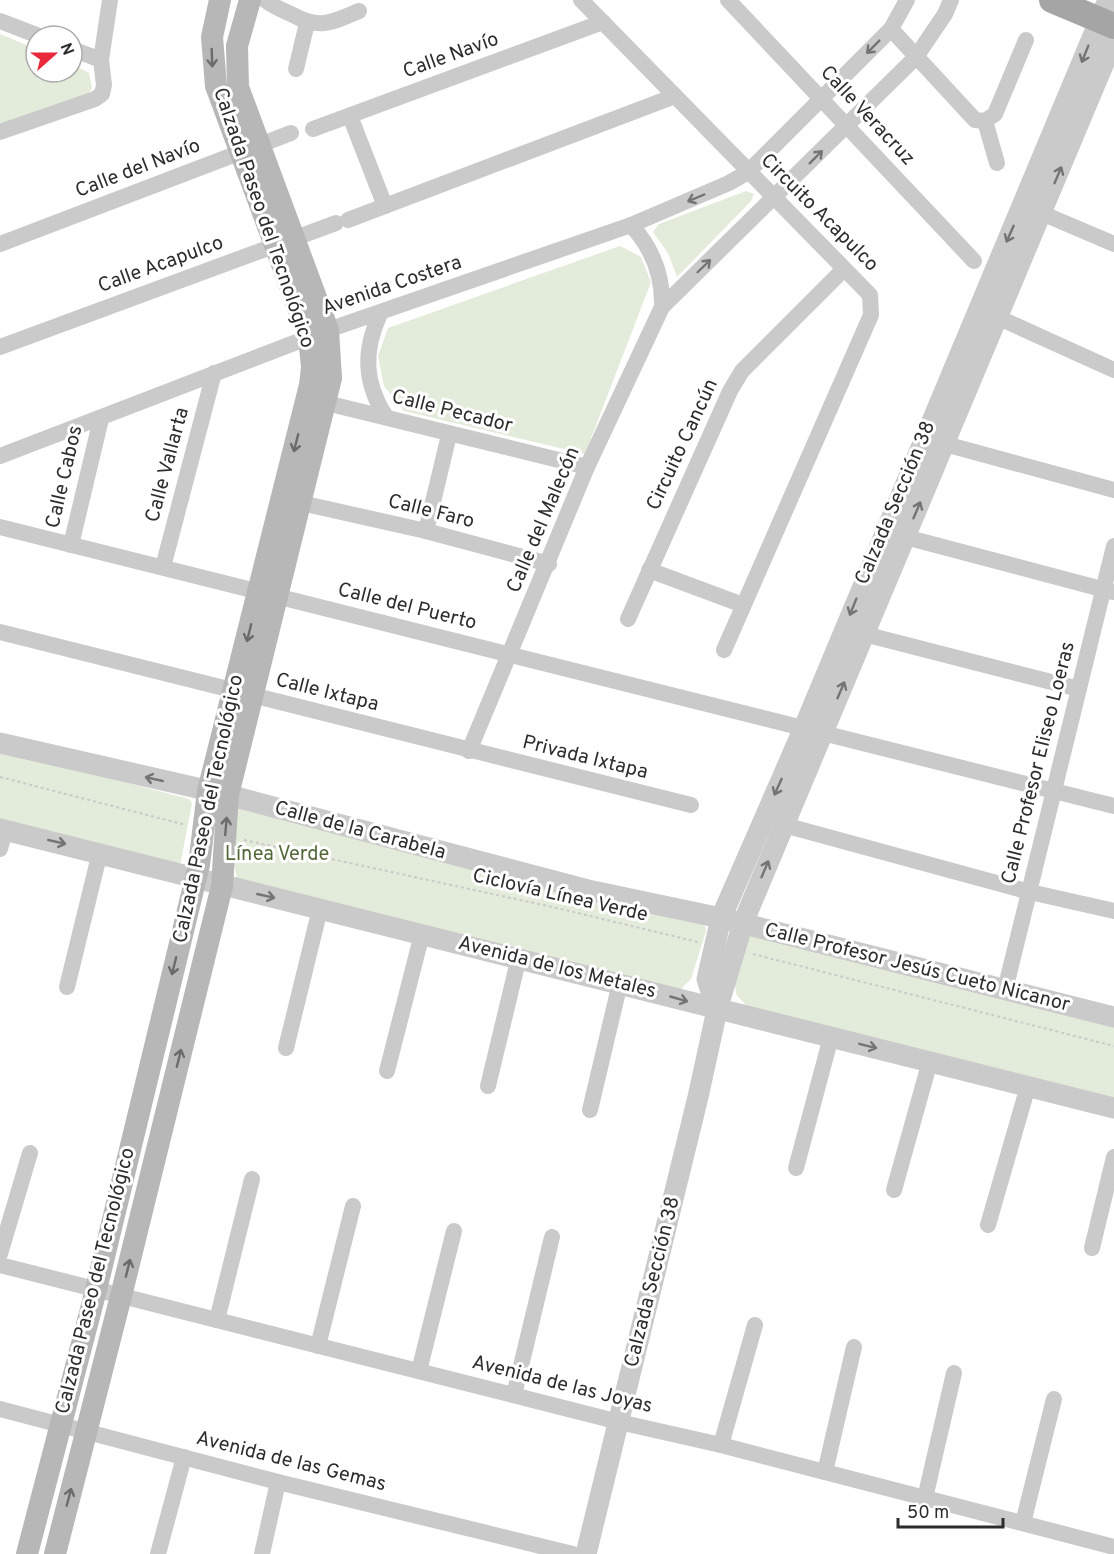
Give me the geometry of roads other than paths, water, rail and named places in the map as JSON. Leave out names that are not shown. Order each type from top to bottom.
[{"type":"main road","name":"Calzada Paseo del Tecnológico","points":[[220,0],[212,37],[212,63],[223,111],[249,149]]},
{"type":"main road","name":"Calzada Paseo del Tecnológico","points":[[250,0],[237,45],[236,68],[249,149],[318,334],[312,367],[317,401],[301,503],[268,594]]},
{"type":"main road","points":[[1052,0],[1109,21]]},
{"type":"main road","name":"Calzada Paseo del Tecnológico","points":[[55,1554],[222,886],[214,832],[218,793],[317,401]]},
{"type":"main road","name":"Calzada Paseo del Tecnológico","points":[[27,1554],[96,1290],[196,876],[214,832]]},
{"type":"main road","points":[[145,1085],[171,1092]]},
{"type":"street","points":[[0,132],[95,99],[102,94],[104,86],[101,60],[110,0]]},
{"type":"street","points":[[265,0],[308,23],[327,24],[359,11]]},
{"type":"street","name":"Circuito Acapulco","points":[[581,0],[870,295],[871,315],[743,605]]},
{"type":"street","name":"Calle Veracruz","points":[[728,0],[974,261]]},
{"type":"street","name":"Avenida Costera","points":[[0,456],[318,334],[632,225],[729,183],[748,172],[891,29],[907,0]]},
{"type":"street","points":[[662,307],[775,199],[916,57],[945,14],[951,0]]},
{"type":"street","points":[[0,21],[24,30]]},
{"type":"street","name":"Calzada Sección 38","points":[[586,1554],[620,1422],[717,1010],[743,923],[784,825],[812,732],[895,535],[945,444],[997,317],[1032,209],[1109,21]]},
{"type":"street","name":"Calle Navío","points":[[313,129],[603,22]]},
{"type":"street","points":[[296,69],[308,23]]},
{"type":"street","points":[[891,29],[975,120],[985,121],[995,114],[1026,40]]},
{"type":"street","points":[[84,54],[101,60]]},
{"type":"street","name":"Calle Acapulco","points":[[0,347],[385,206],[675,96]]},
{"type":"street","points":[[350,116],[385,206]]},
{"type":"street","points":[[985,121],[997,163]]},
{"type":"street","name":"Calle del Navío","points":[[0,244],[291,133]]},
{"type":"street","points":[[1032,209],[1114,244]]},
{"type":"street","name":"Calzada Sección 38","points":[[717,1010],[707,979],[721,918],[812,732],[864,634],[895,535],[978,308],[1032,209]]},
{"type":"street","points":[[632,225],[650,249],[656,263],[663,292],[662,307]]},
{"type":"street","name":"Circuito Cancún","points":[[628,618],[730,391],[742,371],[844,270]]},
{"type":"street","name":"Calle del Malecón","points":[[469,751],[549,564],[587,467],[662,307]]},
{"type":"street","points":[[978,308],[1114,370]]},
{"type":"street","points":[[380,314],[370,339],[367,366],[369,385],[386,417]]},
{"type":"street","name":"Calle Vallarta","points":[[163,567],[214,373]]},
{"type":"street","name":"Calle Pecador","points":[[317,401],[587,467]]},
{"type":"street","name":"Calle Cabos","points":[[71,545],[101,419]]},
{"type":"street","points":[[426,531],[449,435]]},
{"type":"street","points":[[945,444],[1114,490]]},
{"type":"street","name":"Calle Faro","points":[[301,503],[426,531],[549,564]]},
{"type":"street","name":"Calle del Puerto","points":[[0,527],[1114,806]]},
{"type":"street","points":[[895,535],[1109,591]]},
{"type":"street","name":"Calle Profesor Eliseo Loeras","points":[[1005,990],[1079,689],[1109,591],[1114,546]]},
{"type":"street","points":[[649,570],[743,605],[724,650]]},
{"type":"street","name":"Calle Ixtapa","points":[[0,632],[469,751]]},
{"type":"street","points":[[864,634],[1079,689]]},
{"type":"street","name":"Calle de la Carabela","points":[[0,743],[218,793],[588,890],[721,918]]},
{"type":"street","name":"Privada Ixtapa","points":[[469,751],[691,805]]},
{"type":"street","points":[[784,825],[1030,892],[1114,911]]},
{"type":"street","name":"Avenida de los Metales","points":[[2,836],[100,852],[196,876],[222,886],[519,957],[717,1010],[1114,1108]]},
{"type":"street","points":[[67,987],[100,852]]},
{"type":"street","points":[[286,1048],[320,909]]},
{"type":"street","name":"Calle Profesor Jesús Cueto Nicanor","points":[[721,918],[1114,1017]]},
{"type":"street","points":[[387,1071],[422,934]]},
{"type":"street","points":[[489,1086],[519,957]]},
{"type":"street","points":[[590,1110],[620,983]]},
{"type":"street","points":[[796,1168],[831,1037]]},
{"type":"street","points":[[894,1190],[930,1061]]},
{"type":"street","points":[[988,1225],[1028,1086]]},
{"type":"street","points":[[0,1254],[30,1153]]},
{"type":"street","points":[[1092,1248],[1114,1157]]},
{"type":"street","points":[[217,1320],[252,1179]]},
{"type":"street","points":[[318,1346],[353,1206]]},
{"type":"street","points":[[419,1371],[454,1231]]},
{"type":"street","points":[[514,1395],[552,1237]]},
{"type":"street","name":"Avenida de las Joyas","points":[[0,1265],[620,1422],[722,1445],[1023,1523],[1114,1550]]},
{"type":"street","points":[[722,1445],[755,1325]]},
{"type":"street","points":[[825,1472],[854,1347]]},
{"type":"street","points":[[925,1498],[954,1373]]},
{"type":"street","points":[[1023,1523],[1053,1399]]},
{"type":"street","name":"Avenida de las Gemas","points":[[0,1409],[278,1482],[573,1554]]},
{"type":"street","points":[[158,1554],[184,1457]]},
{"type":"street","points":[[261,1554],[278,1482]]},
{"type":"park label","name":"Línea Verde","points":[[277,855]]}]
